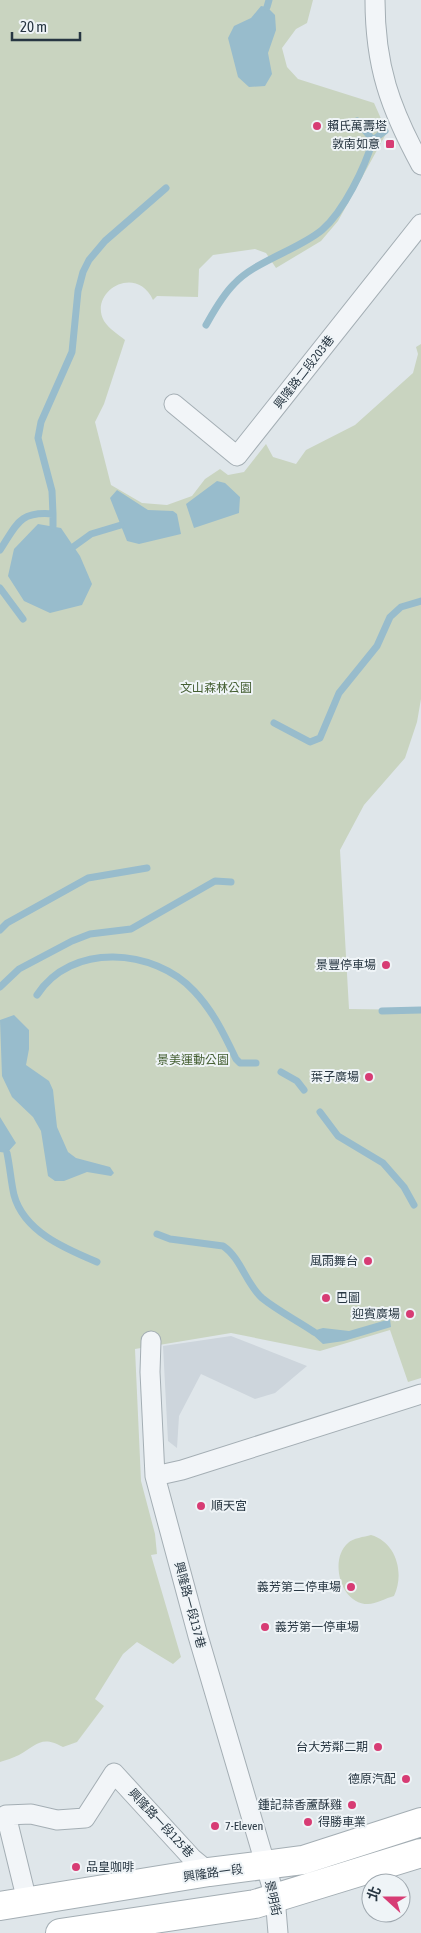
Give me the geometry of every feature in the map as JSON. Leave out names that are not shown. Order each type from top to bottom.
[{"type":"main road","name":"興隆路一段","points":[[0,1906],[209,1872],[303,1860],[421,1822]]},
{"type":"main road","points":[[60,1933],[255,1904],[310,1889],[421,1853]]},
{"type":"street","points":[[374,0],[378,57],[386,90],[398,122],[421,165]]},
{"type":"street","name":"興隆路二段203巷","points":[[174,404],[237,456],[421,224]]},
{"type":"street","name":"興隆路一段137巷","points":[[151,1340],[150,1372],[155,1476],[198,1636],[265,1864]]},
{"type":"street","points":[[155,1476],[182,1470],[421,1394]]},
{"type":"street","name":"興隆路一段125巷","points":[[27,1902],[6,1816],[31,1814],[57,1820],[86,1818],[110,1769],[192,1858],[209,1872]]},
{"type":"street","name":"景明街","points":[[265,1864],[275,1897],[278,1933]]},
{"type":"shaded area","points":[[231,1336],[307,1366],[275,1393],[255,1399],[201,1374],[179,1416],[177,1448],[168,1441],[163,1346]]},
{"type":"green space","points":[[0,0],[313,0],[307,23],[296,29],[282,48],[287,67],[298,79],[374,103],[387,132],[338,221],[321,241],[276,268],[266,253],[255,249],[213,255],[199,269],[198,297],[157,296],[153,300],[145,289],[136,284],[126,283],[116,286],[108,292],[103,300],[101,310],[104,321],[125,340],[104,404],[95,422],[111,485],[142,503],[167,505],[192,496],[205,479],[220,469],[228,475],[244,472],[266,444],[273,457],[296,464],[306,450],[355,425],[413,373],[418,354],[416,347],[421,344],[421,699],[417,722],[405,758],[364,805],[340,850],[349,1009],[421,1010],[421,1378],[408,1382],[390,1330],[320,1351],[231,1333],[135,1349],[141,1481],[155,1534],[157,1554],[151,1555],[181,1657],[173,1664],[137,1642],[123,1654],[95,1699],[104,1706],[77,1742],[63,1747],[56,1743],[40,1743],[19,1755],[0,1762]]},
{"type":"green space","points":[[371,1535],[387,1544],[392,1551],[396,1560],[399,1578],[394,1596],[368,1604],[358,1602],[350,1597],[344,1589],[340,1580],[339,1559],[342,1550],[350,1541]]},
{"type":"water","points":[[261,6],[267,7],[275,15],[276,30],[268,53],[272,74],[265,86],[249,87],[238,77],[228,38],[234,26],[251,18]]},
{"type":"water","points":[[217,481],[225,483],[240,497],[239,513],[194,528],[186,504]]},
{"type":"water","points":[[117,490],[148,510],[173,511],[177,514],[181,534],[139,544],[127,541],[110,498]]},
{"type":"water","points":[[38,524],[61,528],[80,556],[92,584],[82,605],[50,613],[24,601],[8,576],[14,549]]},
{"type":"water","points":[[14,1015],[29,1030],[29,1049],[26,1065],[49,1081],[53,1090],[57,1127],[68,1152],[76,1158],[110,1167],[114,1173],[111,1176],[87,1172],[64,1181],[55,1181],[48,1176],[41,1131],[33,1117],[12,1097],[2,1076],[0,1020]]},
{"type":"water","points":[[0,1117],[16,1143],[7,1153],[0,1152]]},
{"type":"water","points":[[390,1319],[391,1327],[344,1341],[323,1344],[313,1335],[316,1330],[323,1328],[349,1331]]},
{"type":"waterway","points":[[267,7],[269,0]]},
{"type":"waterway","points":[[357,121],[373,140],[385,131]]},
{"type":"waterway","points":[[206,325],[218,304],[243,276],[265,262],[301,244],[322,230],[330,222],[353,188],[373,140]]},
{"type":"waterway","points":[[53,514],[52,491],[38,438],[41,422],[72,352],[78,291],[83,272],[89,260],[105,241],[166,188]]},
{"type":"waterway","points":[[0,550],[15,526],[26,517],[53,514],[53,526]]},
{"type":"waterway","points":[[73,547],[91,534],[121,525]]},
{"type":"waterway","points":[[0,588],[23,619]]},
{"type":"waterway","points":[[274,723],[310,742],[320,738],[339,693],[377,646],[390,617],[401,607],[421,601]]},
{"type":"waterway","points":[[0,930],[7,923],[88,878],[147,868]]},
{"type":"waterway","points":[[0,987],[19,969],[72,941],[90,934],[131,929],[215,881],[231,882]]},
{"type":"waterway","points":[[37,995],[52,978],[70,966],[91,959],[113,957],[136,959],[157,966],[177,977],[194,991],[218,1023],[236,1059],[240,1063],[256,1063]]},
{"type":"waterway","points":[[382,1011],[421,1010]]},
{"type":"waterway","points":[[281,1072],[297,1081],[304,1090]]},
{"type":"waterway","points":[[320,1112],[338,1136],[383,1163],[404,1187],[414,1205]]},
{"type":"waterway","points":[[7,1153],[14,1195],[19,1208],[27,1219],[48,1238],[97,1262]]},
{"type":"waterway","points":[[157,1234],[170,1239],[223,1246],[234,1257],[256,1292],[262,1298],[314,1332]]},
{"type":"place","name":"賴氏萬壽塔","points":[[317,126]]},
{"type":"place","name":"敦南如意","points":[[390,144]]},
{"type":"place","name":"景豐停車場","points":[[386,965]]},
{"type":"place","name":"葉子廣場","points":[[369,1077]]},
{"type":"place","name":"風雨舞台","points":[[368,1261]]},
{"type":"place","name":"巴圖","points":[[326,1298]]},
{"type":"place","name":"迎賓廣場","points":[[410,1314]]},
{"type":"place","name":"順天宮","points":[[201,1506]]},
{"type":"place","name":"義芳第二停車場","points":[[351,1587]]},
{"type":"place","name":"義芳第一停車場","points":[[265,1627]]},
{"type":"place","name":"台大芳鄰二期","points":[[378,1747]]},
{"type":"place","name":"德原汽配","points":[[406,1779]]},
{"type":"place","name":"鍾記蒜香蘆酥雞","points":[[352,1805]]},
{"type":"place","name":"得勝車業","points":[[308,1822]]},
{"type":"place","name":"7-Eleven","points":[[215,1826]]},
{"type":"place","name":"品皇咖啡","points":[[76,1867]]},
{"type":"park label","name":"文山森林公園","points":[[216,688]]},
{"type":"park label","name":"景美運動公園","points":[[193,1060]]}]
